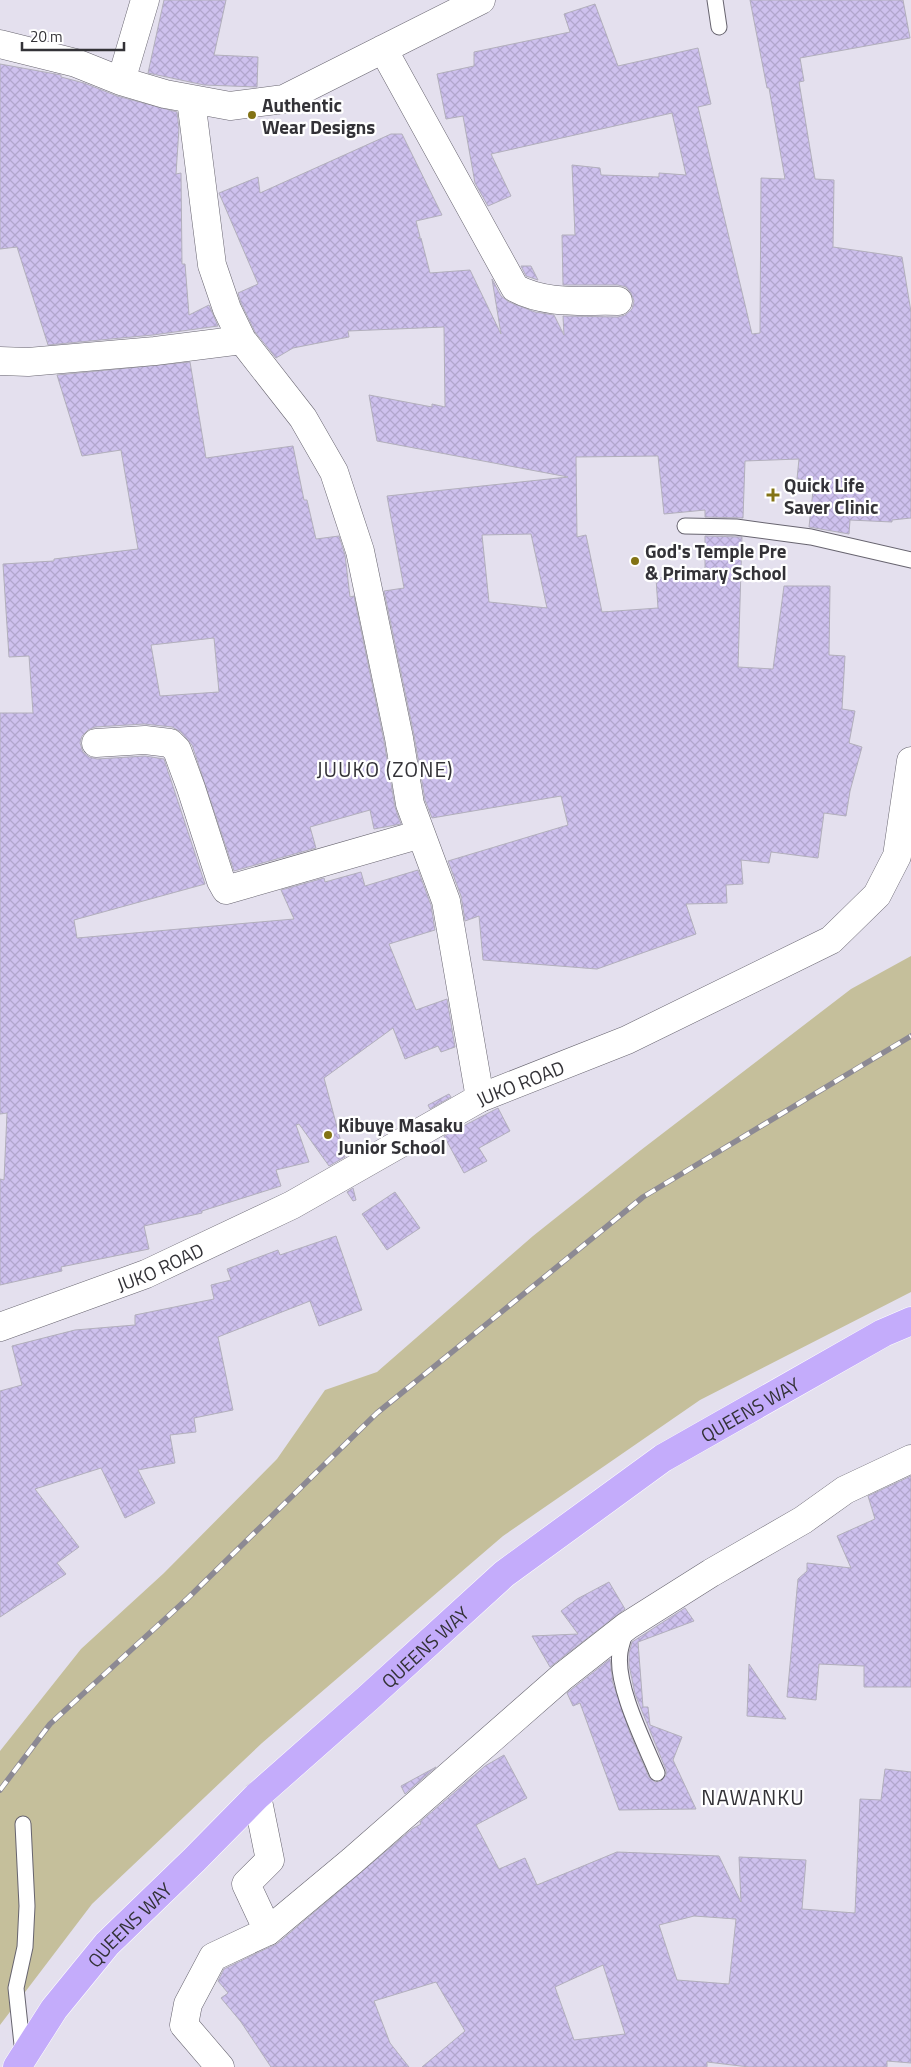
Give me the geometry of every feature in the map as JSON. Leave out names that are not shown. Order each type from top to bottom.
[{"type":"highway","name":"QUEENS WAY","points":[[20,2062],[54,2009],[107,1944],[257,1796],[504,1574],[663,1458],[883,1333],[911,1320]]},
{"type":"street","points":[[121,81],[145,0]]},
{"type":"street","points":[[0,44],[76,63],[121,81],[191,100],[230,106],[284,99],[480,0]]},
{"type":"street","points":[[383,49],[515,288],[544,300],[618,301]]},
{"type":"street","points":[[191,100],[212,265],[227,309],[242,340],[303,418],[334,472],[360,551],[399,738],[410,804],[446,900],[480,1098]]},
{"type":"street","points":[[0,361],[28,362],[76,358],[242,340]]},
{"type":"street","points":[[96,743],[145,740],[170,744],[177,750],[220,881],[226,890],[421,834]]},
{"type":"street","name":"JUKO ROAD","points":[[0,1327],[146,1274],[292,1205],[480,1098],[627,1040],[831,940],[877,895],[897,856],[911,761]]},
{"type":"street","points":[[220,2067],[184,2025],[188,2004],[198,1982],[213,1957],[268,1931],[352,1861],[562,1678],[627,1626],[711,1572],[803,1520],[844,1490],[911,1459]]},
{"type":"street","points":[[257,1796],[270,1860],[246,1884],[268,1931]]},
{"type":"lane","points":[[715,0],[719,27]]},
{"type":"lane","points":[[685,526],[736,527],[811,536],[911,560]]},
{"type":"lane","points":[[627,1626],[620,1652],[620,1672],[629,1705],[657,1773]]},
{"type":"lane","points":[[20,2062],[16,1988],[25,1947],[27,1906],[23,1824]]},
{"type":"shaded area","points":[[911,956],[911,1292],[700,1400],[503,1536],[262,1743],[92,1904],[0,2025],[0,1751],[81,1649],[164,1573],[277,1459],[325,1390],[377,1372],[533,1236],[641,1150],[851,989]]},
{"type":"building","points":[[164,0],[226,0],[214,55],[258,57],[257,87],[204,85],[148,73]]},
{"type":"building","points":[[750,0],[903,0],[910,38],[800,58],[804,81],[799,82],[815,179],[834,180],[833,247],[902,257],[911,312],[911,518],[892,520],[892,522],[850,520],[849,534],[809,527],[814,482],[797,479],[799,459],[745,461],[743,518],[705,517],[705,510],[664,514],[658,456],[576,457],[577,537],[586,535],[602,612],[658,608],[656,578],[705,575],[705,536],[742,537],[738,667],[773,669],[784,586],[830,586],[829,655],[845,656],[842,709],[855,711],[849,743],[862,747],[850,791],[846,816],[824,813],[818,858],[771,852],[769,863],[741,860],[743,884],[726,885],[727,903],[686,904],[696,934],[597,969],[483,960],[479,916],[465,921],[461,896],[448,861],[568,825],[561,796],[432,818],[425,800],[414,735],[384,591],[404,588],[387,496],[568,477],[377,441],[369,395],[432,407],[432,404],[445,407],[444,327],[348,331],[349,337],[293,348],[276,358],[255,332],[241,303],[238,293],[258,284],[219,193],[258,177],[260,193],[391,134],[402,134],[442,215],[416,221],[420,237],[418,238],[421,238],[430,273],[470,270],[501,334],[492,279],[501,296],[509,302],[535,312],[554,315],[564,335],[563,316],[618,317],[625,315],[632,309],[634,301],[626,287],[618,285],[563,285],[562,235],[575,235],[572,165],[600,168],[601,175],[659,177],[659,173],[686,175],[672,113],[491,154],[511,196],[488,206],[475,183],[463,116],[446,119],[437,74],[474,66],[474,52],[570,32],[564,14],[595,4],[618,66],[698,48],[711,104],[698,107],[752,334],[760,333],[761,178],[785,179],[769,88],[767,88]],"holes":[[[531,534],[547,608],[489,602],[482,535]]]},
{"type":"building","points":[[0,64],[61,75],[61,77],[84,83],[117,96],[177,112],[179,128],[176,174],[181,173],[182,264],[185,264],[189,315],[209,305],[218,326],[153,335],[48,345],[17,247],[0,249]]},
{"type":"building","points":[[521,266],[531,266],[538,280],[526,276]]},
{"type":"building","points":[[190,362],[206,458],[293,446],[304,500],[307,500],[316,539],[339,536],[345,555],[350,597],[354,596],[384,741],[395,807],[401,824],[374,829],[370,810],[310,827],[316,848],[234,871],[192,745],[181,732],[172,727],[144,724],[95,727],[88,730],[82,736],[80,743],[83,752],[89,757],[97,759],[145,756],[164,759],[205,884],[74,920],[77,938],[294,919],[281,890],[324,878],[325,882],[361,872],[365,886],[418,870],[431,905],[435,930],[389,944],[416,1010],[447,999],[455,1047],[441,1052],[438,1046],[405,1059],[393,1028],[324,1078],[345,1157],[329,1166],[299,1124],[296,1125],[309,1162],[276,1170],[281,1186],[202,1211],[202,1213],[144,1226],[149,1249],[61,1267],[62,1271],[0,1285],[0,1179],[4,1180],[7,1113],[0,1114],[0,713],[33,713],[29,656],[9,657],[3,564],[54,561],[54,559],[138,549],[121,450],[82,456],[57,375]],"holes":[[[214,638],[219,692],[160,696],[151,645]]]},
{"type":"building","points":[[449,1094],[451,1097],[430,1109],[428,1105]]},
{"type":"building","points":[[498,1108],[510,1131],[479,1148],[487,1161],[464,1173],[444,1136]]},
{"type":"building","points":[[353,1188],[356,1200],[353,1201],[347,1192]]},
{"type":"building","points":[[395,1192],[420,1228],[387,1250],[362,1214]]},
{"type":"building","points":[[336,1236],[362,1310],[319,1326],[310,1301],[218,1337],[233,1410],[194,1418],[196,1432],[170,1435],[175,1463],[138,1470],[155,1503],[125,1518],[101,1468],[35,1489],[79,1547],[57,1563],[66,1574],[0,1617],[0,1391],[22,1385],[12,1346],[75,1330],[135,1325],[135,1315],[214,1299],[211,1285],[231,1280],[227,1269],[278,1250],[280,1255]]},
{"type":"building","points":[[911,1476],[911,1687],[864,1687],[864,1666],[819,1664],[816,1700],[787,1697],[798,1579],[807,1571],[807,1563],[851,1568],[837,1536],[875,1519],[868,1496]]},
{"type":"building","points":[[609,1582],[625,1609],[550,1667],[532,1636],[578,1634],[561,1611],[577,1599]]},
{"type":"building","points":[[685,1608],[694,1621],[638,1642],[643,1707],[648,1707],[650,1725],[682,1737],[673,1760],[696,1809],[619,1810],[580,1703],[573,1706],[567,1693],[610,1659],[613,1683],[630,1733],[649,1777],[655,1782],[661,1781],[666,1775],[666,1770],[635,1694],[629,1665],[629,1653],[632,1642]]},
{"type":"building","points":[[749,1664],[786,1719],[747,1716]]},
{"type":"building","points":[[504,1755],[527,1798],[476,1825],[499,1869],[525,1858],[537,1885],[617,1852],[719,1856],[741,1902],[739,1857],[806,1860],[802,1909],[855,1913],[860,1799],[881,1800],[885,1769],[911,1772],[911,2063],[887,2061],[887,2067],[749,2067],[707,2062],[707,2067],[422,2067],[465,2031],[436,1982],[374,2001],[390,2043],[409,2067],[271,2067],[241,2022],[221,1998],[228,1993],[218,1981],[224,1969],[278,1943],[412,1829],[421,1824],[420,1822],[485,1766]],"holes":[[[694,1916],[736,1919],[729,1984],[677,1980],[659,1925]],[[603,1965],[625,2034],[574,2040],[555,1987]]]},
{"type":"building","points":[[436,1767],[405,1794],[401,1786]]},
{"type":"railway","points":[[0,1790],[50,1724],[188,1598],[377,1413],[643,1197],[911,1036]]},
{"type":"place","name":"Authentic Wear Designs","points":[[252,115]]},
{"type":"place","name":"Quick Life Saver Clinic","points":[[773,495]]},
{"type":"place","name":"God's Temple Pre & Primary School","points":[[635,561]]},
{"type":"place","name":"Kibuye Masaku Junior School","points":[[328,1135]]},
{"type":"district","name":"JUUKO (ZONE)","points":[[385,769]]},
{"type":"district","name":"NAWANKU","points":[[753,1797]]}]
